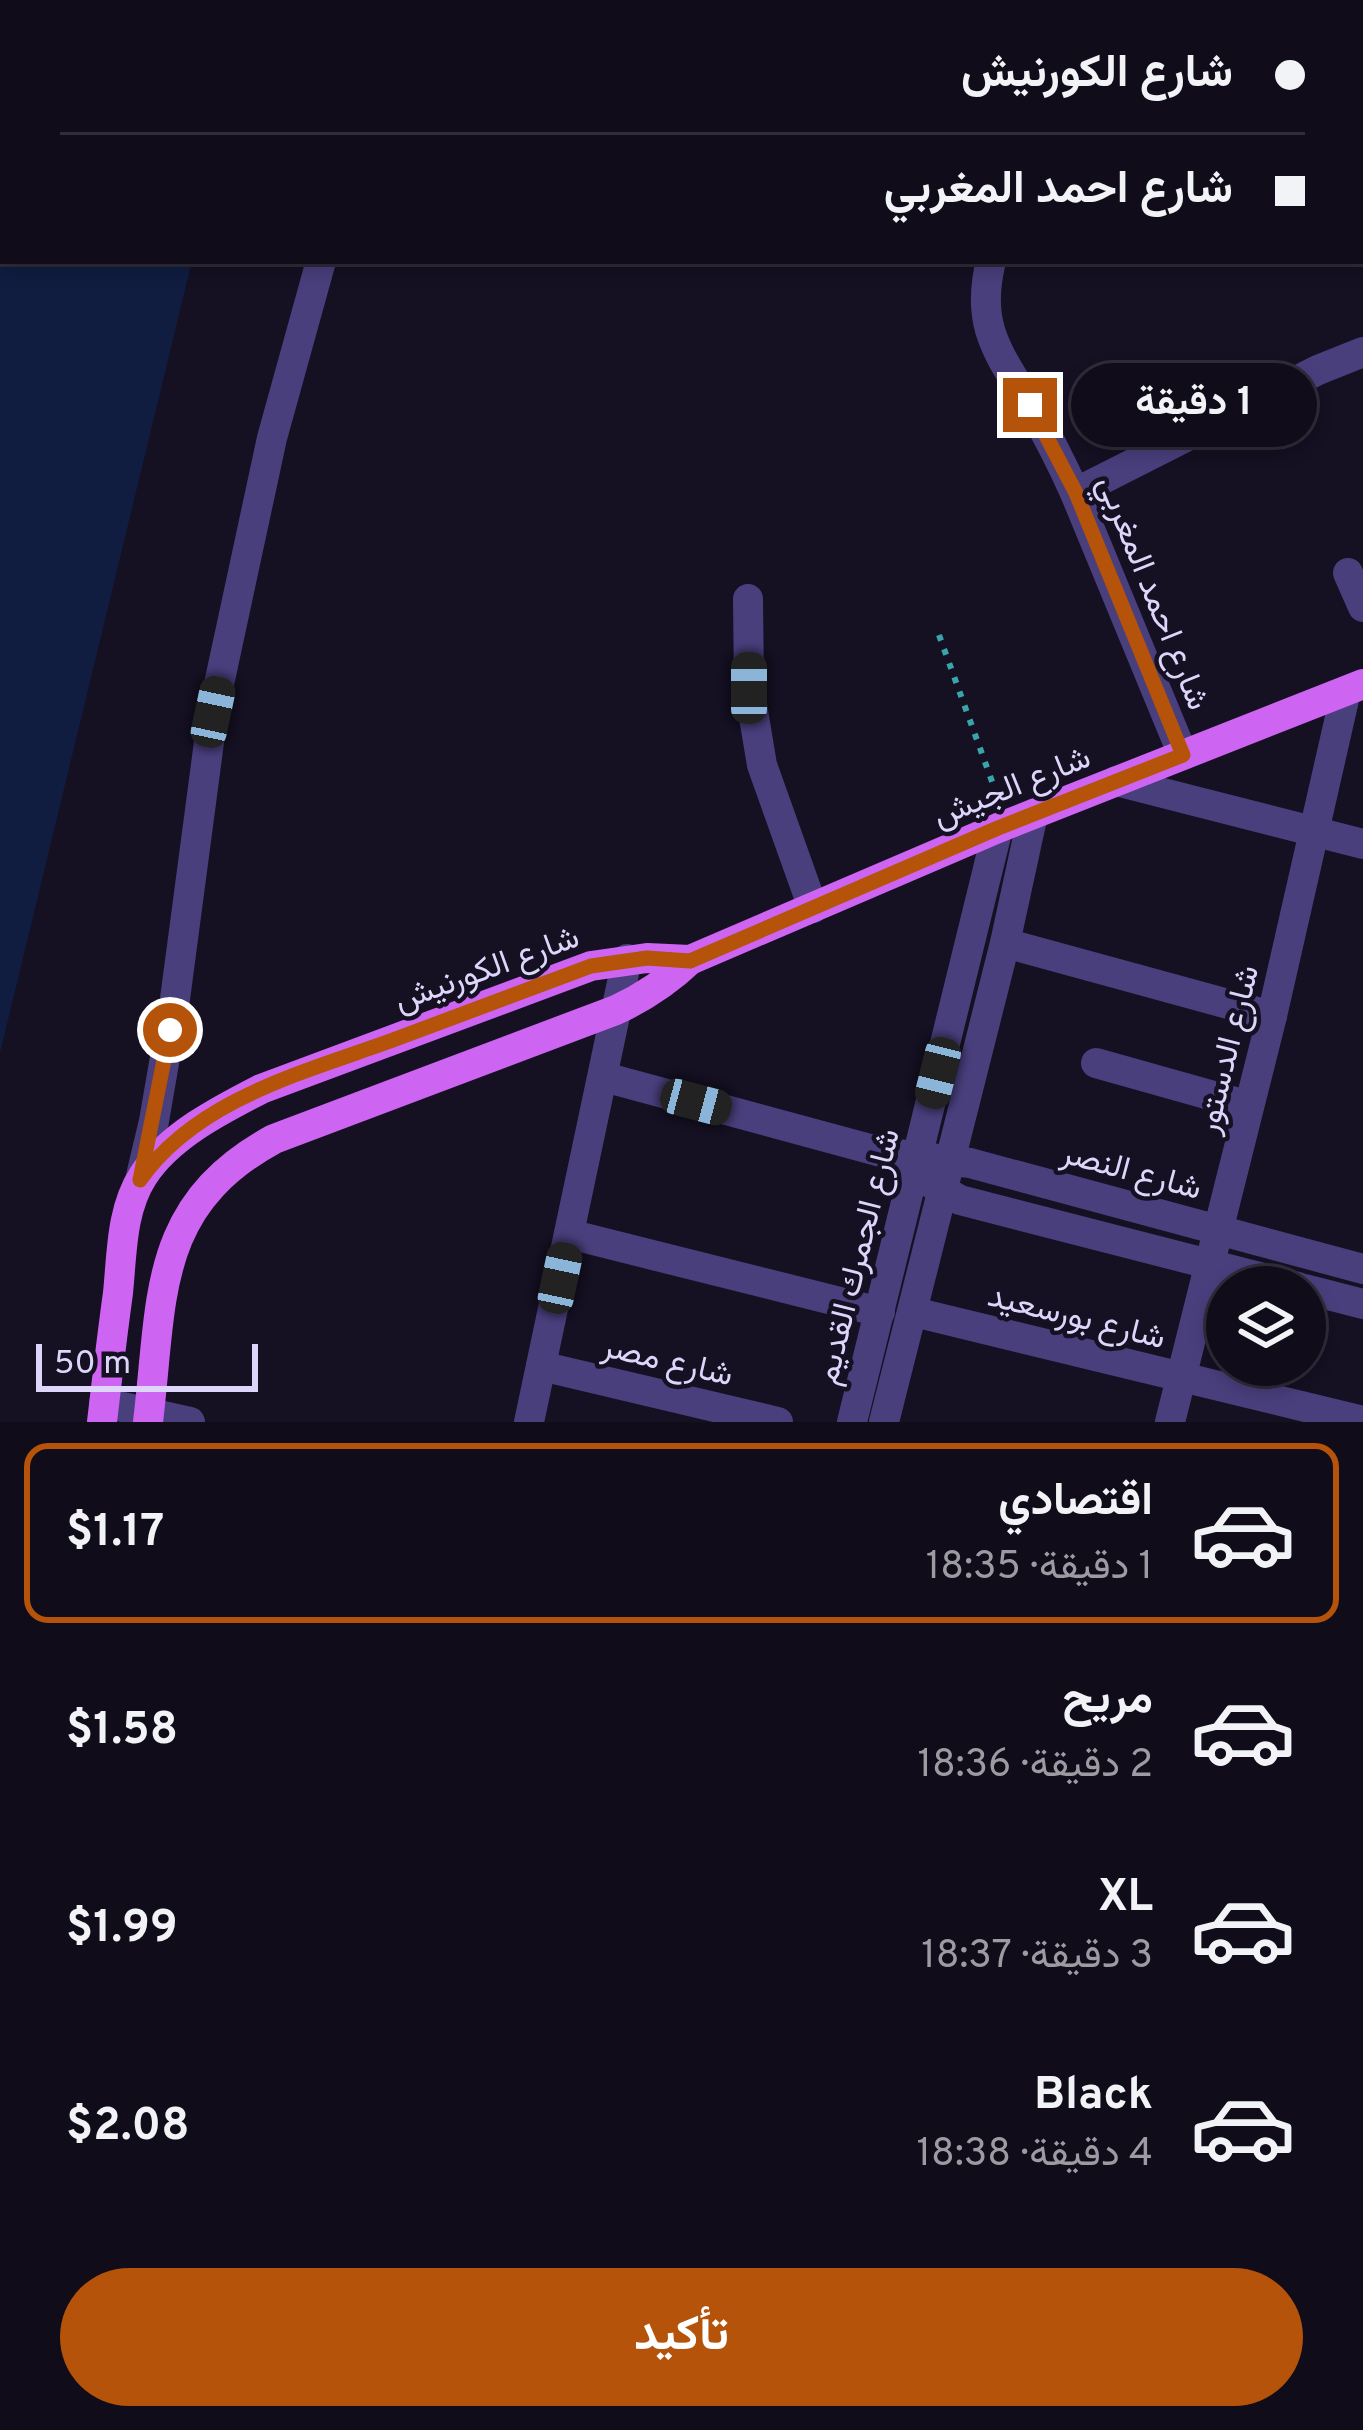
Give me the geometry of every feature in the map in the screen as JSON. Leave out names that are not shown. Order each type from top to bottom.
[{"type":"main road","name":"شارع الجيش","points":[[690,961],[1013,822],[1354,687]]},
{"type":"main road","name":"شارع الكورنيش","points":[[103,1412],[127,1214],[140,1180],[162,1154],[199,1124],[261,1089],[591,966],[627,959],[690,961]]},
{"type":"main road","points":[[149,1417],[169,1258],[191,1210],[224,1172],[274,1138],[616,1010],[658,988],[690,961]]},
{"type":"street","name":"شارع الكورنيش","points":[[140,1180],[175,999],[213,712],[272,438],[320,264]]},
{"type":"street","name":"شارع احمد المغربي","points":[[991,264],[985,299],[992,339],[1076,493],[1183,755]]},
{"type":"street","points":[[1076,493],[1318,370],[1363,352]]},
{"type":"street","points":[[1348,573],[1363,607]]},
{"type":"street","points":[[748,599],[749,688],[762,765],[813,908]]},
{"type":"street","name":"شارع الدستور","points":[[1170,1422],[1354,687]]},
{"type":"street","points":[[1116,781],[1363,844]]},
{"type":"street","name":"شارع الجمرك القديم","points":[[884,1422],[1006,943],[1013,822]]},
{"type":"street","name":"شارع الجمرك القديم","points":[[852,1422],[916,1164],[1013,822]]},
{"type":"street","points":[[1006,943],[1272,1016]]},
{"type":"street","points":[[529,1422],[627,959]]},
{"type":"street","points":[[1096,1063],[1250,1106]]},
{"type":"street","name":"شارع النصر","points":[[604,1076],[916,1164],[950,1160],[1363,1269]]},
{"type":"street","name":"شارع النصر","points":[[916,1164],[942,1190],[960,1200],[1218,1266]]},
{"type":"street","points":[[569,1234],[880,1312]]},
{"type":"street","name":"شارع النصر","points":[[1326,1294],[1363,1304]]},
{"type":"street","name":"شارع بورسعيد","points":[[914,1312],[1363,1421]]},
{"type":"street","name":"شارع مصر","points":[[541,1366],[778,1422]]},
{"type":"street","points":[[103,1412],[190,1422]]},
{"type":"path","points":[[939,635],[1013,822]]},
{"type":"water","points":[[0,264],[191,264],[0,1053]]},
{"type":"route","points":[[170,1030],[140,1180],[162,1154],[199,1124],[261,1089],[591,966],[647,958],[690,961],[998,828],[1183,755],[1076,493],[1030,405]]}]
